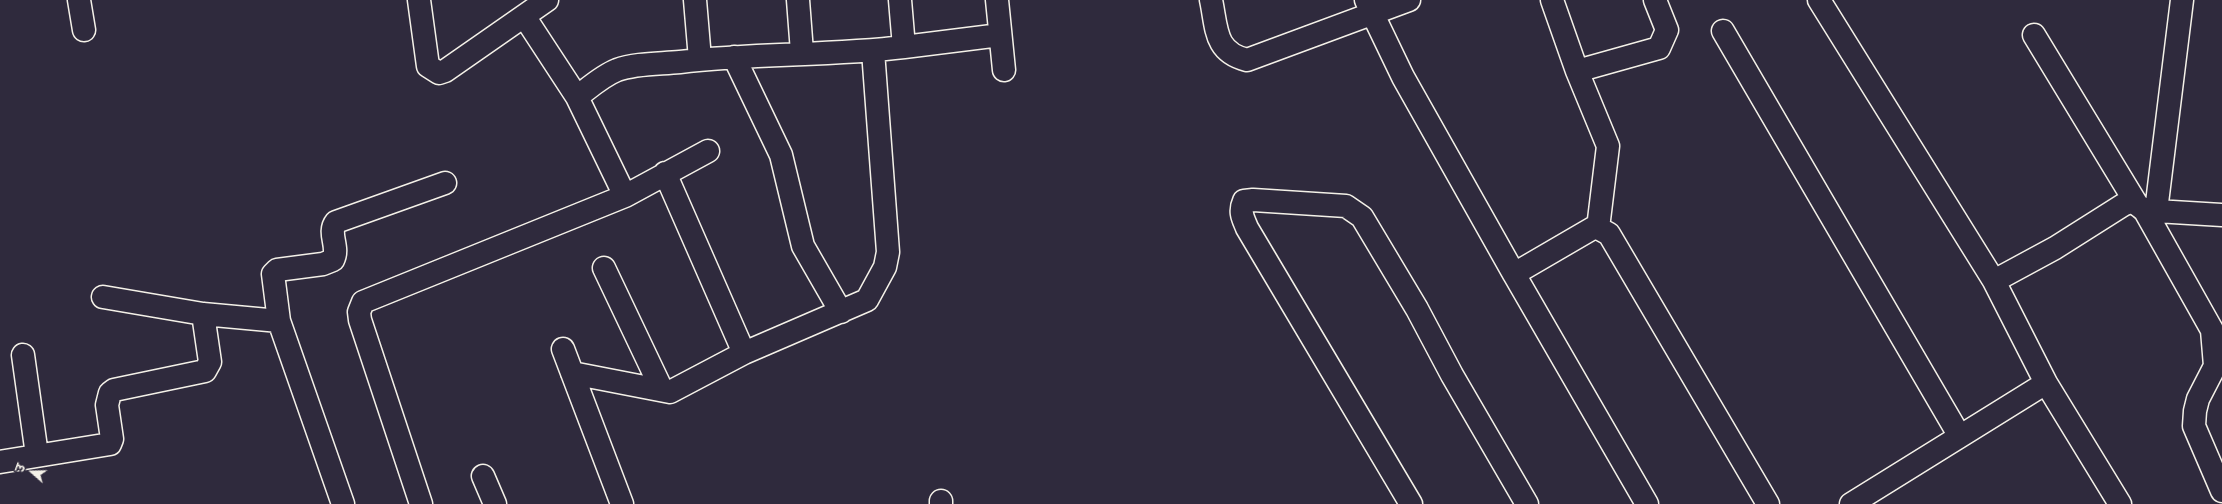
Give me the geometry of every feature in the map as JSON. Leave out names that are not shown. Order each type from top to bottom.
[{"type":"street","points":[[79,0],[84,30]]},
{"type":"street","points":[[419,0],[428,66],[439,73],[445,72],[547,0]]},
{"type":"street","points":[[695,0],[700,59]]},
{"type":"street","points":[[798,0],[802,52]]},
{"type":"street","points":[[900,0],[904,47]]},
{"type":"street","points":[[997,0],[1004,70]]},
{"type":"street","points":[[1211,0],[1221,43],[1227,52],[1247,60],[1369,7],[1409,0]]},
{"type":"street","points":[[1552,0],[1577,71],[1608,146],[1598,228]]},
{"type":"street","points":[[1577,71],[1659,48],[1667,30],[1655,0]]},
{"type":"street","points":[[1819,0],[1994,281],[2046,383],[2120,504]]},
{"type":"street","points":[[2182,0],[2153,215],[2212,330],[2215,366],[2198,399],[2194,411],[2194,426],[2222,491]]},
{"type":"street","points":[[1369,7],[1403,77],[1514,274],[1647,504]]},
{"type":"street","points":[[524,16],[576,98],[625,196]]},
{"type":"street","points":[[1723,31],[1959,435]]},
{"type":"street","points":[[576,98],[606,76],[623,68],[700,59],[802,52],[873,51],[1000,35]]},
{"type":"street","points":[[2034,35],[2136,203],[2145,211],[2153,215],[2222,214]]},
{"type":"street","points":[[572,373],[670,392],[744,353],[867,300],[885,267],[888,252],[873,51]]},
{"type":"street","points":[[734,57],[781,155],[803,246],[840,312]]},
{"type":"street","points":[[421,504],[360,320],[360,306],[363,302],[625,196],[708,151]]},
{"type":"street","points":[[665,173],[744,353]]},
{"type":"street","points":[[343,504],[279,321],[272,278],[274,272],[333,260],[336,250],[332,230],[336,222],[445,183]]},
{"type":"street","points":[[1411,504],[1247,228],[1241,215],[1241,207],[1244,201],[1253,200],[1346,206],[1362,217],[1417,309],[1452,376],[1527,504]]},
{"type":"street","points":[[1994,281],[2055,248],[2123,205],[2129,202],[2136,203]]},
{"type":"street","points":[[1514,274],[1593,228],[1598,228],[1609,234],[1768,504]]},
{"type":"street","points":[[604,268],[662,390]]},
{"type":"street","points":[[103,297],[203,314],[279,321]]},
{"type":"street","points":[[0,462],[110,444],[112,439],[107,405],[110,393],[114,390],[205,371],[210,362],[203,314]]},
{"type":"street","points":[[563,349],[622,504]]},
{"type":"street","points":[[23,355],[37,456]]},
{"type":"street","points":[[1851,504],[1959,435],[2046,383]]},
{"type":"street","points":[[483,476],[495,504]]}]
